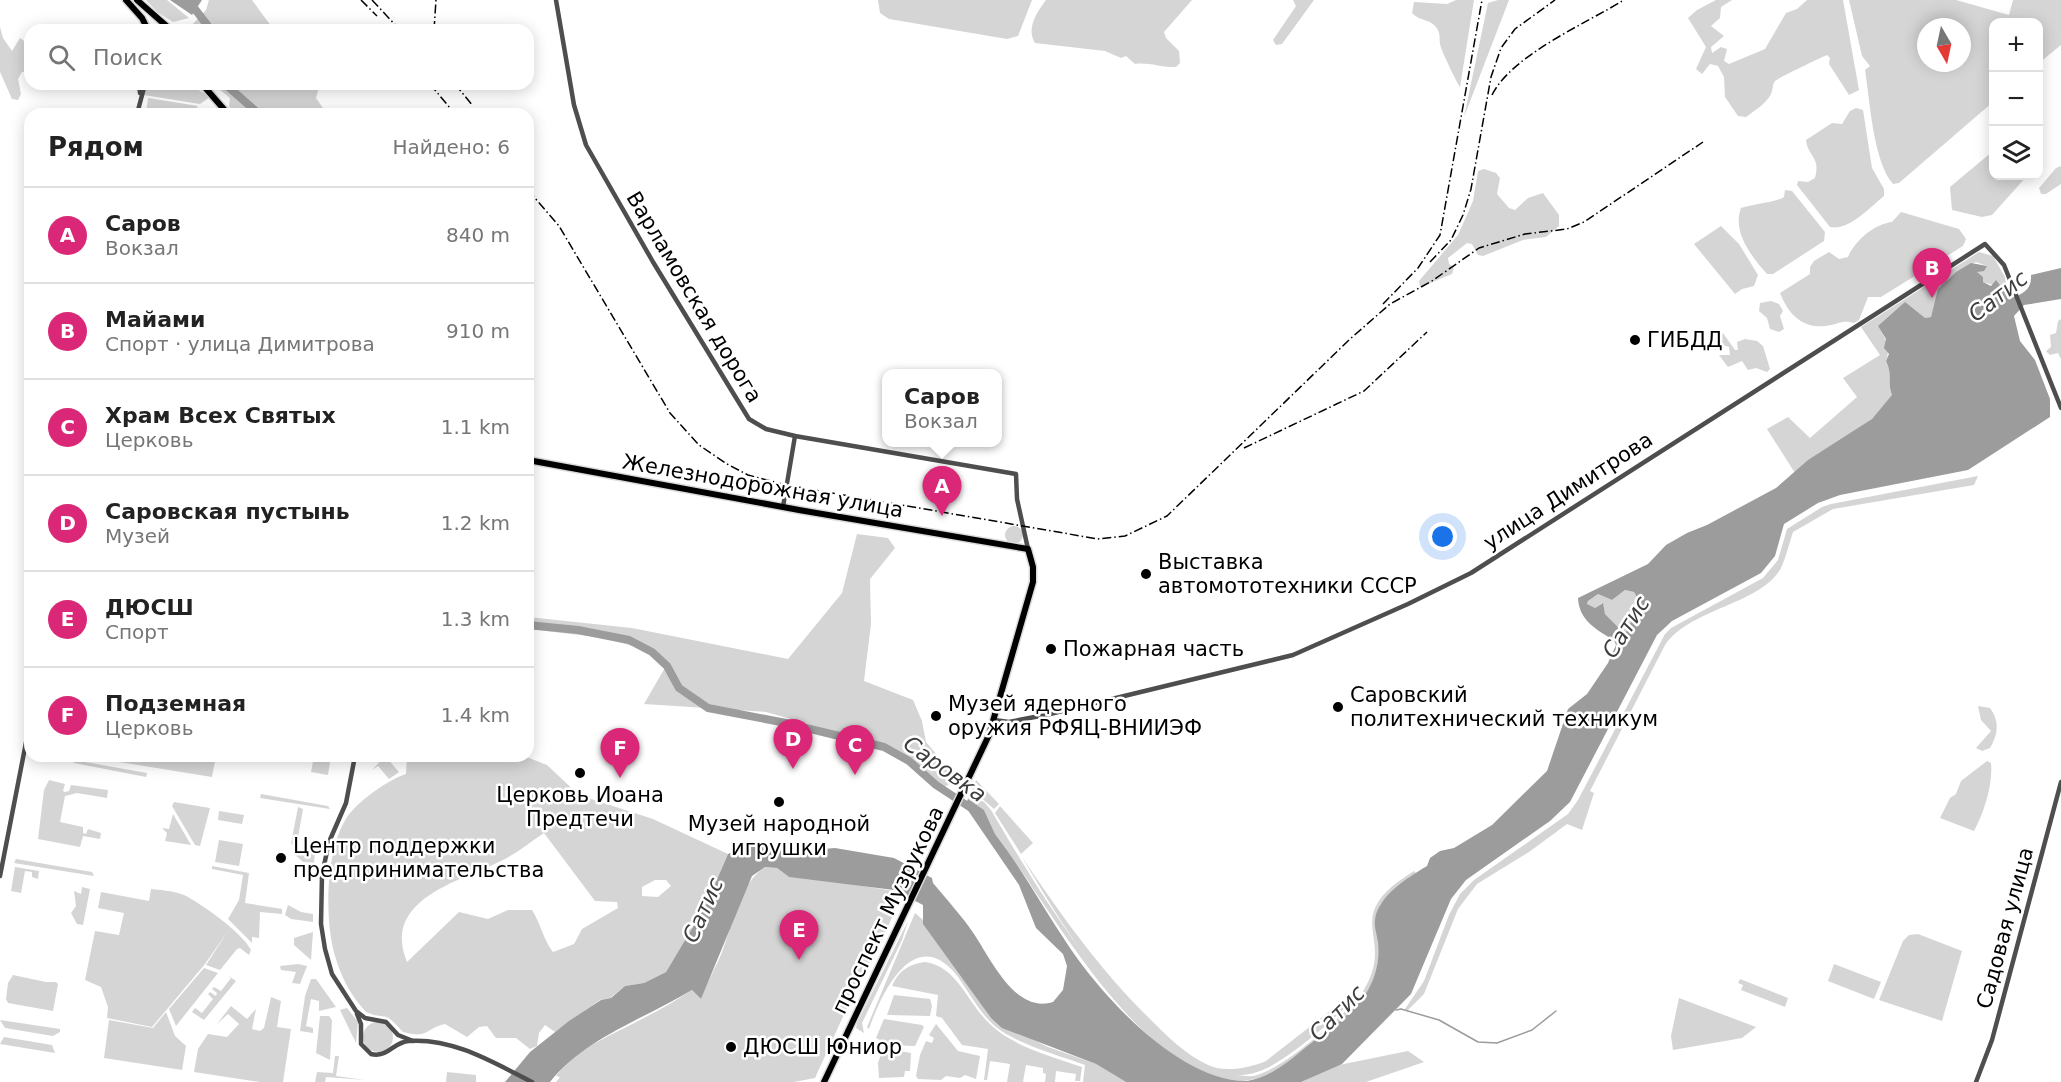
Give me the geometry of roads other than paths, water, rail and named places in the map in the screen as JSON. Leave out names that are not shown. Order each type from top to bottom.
[{"type":"main road","points":[[126,0],[145,24]]},
{"type":"main road","points":[[136,0],[166,24]]},
{"type":"main road","points":[[207,90],[223,108]]},
{"type":"main road","name":"Железнодорожная улица","points":[[534,461],[1028,549]]},
{"type":"main road","name":"проспект Музрукова","points":[[824,1082],[911,903],[994,720],[1002,682],[1033,582],[1033,567],[1028,549]]},
{"type":"street","name":"Варламовская дорога","points":[[556,0],[574,105],[586,145],[604,179],[749,419],[766,429],[795,436],[1016,474]]},
{"type":"street","points":[[138,108],[140,90]]},
{"type":"street","name":"улица Димитрова","points":[[994,720],[1009,722],[1036,717],[1293,655],[1418,600],[1480,567],[1985,244],[2000,258],[2061,408]]},
{"type":"street","points":[[783,507],[795,436]]},
{"type":"street","name":"проспект Музрукова","points":[[1016,474],[1017,499],[1028,549]]},
{"type":"street","points":[[0,876],[24,753]]},
{"type":"street","points":[[354,762],[346,803],[329,842],[322,875],[321,924],[328,962],[344,994],[356,1011],[361,1031],[361,1044],[369,1053],[380,1055],[402,1042],[413,1041]]},
{"type":"street","name":"Садовая улица","points":[[1976,1082],[1992,1040],[2061,782]]},
{"type":"street","points":[[356,1011],[372,1020],[386,1022],[398,1035],[413,1041],[460,1048],[532,1082]]},
{"type":"street","points":[[361,1031],[372,1020]]},
{"type":"street","points":[[392,1049],[396,1040],[394,1030]]},
{"type":"water","points":[[170,0],[202,0],[192,15]]},
{"type":"water","name":"Сатис","points":[[1971,263],[1987,266],[1984,271],[1977,272],[1983,277],[1983,282],[1991,286],[1996,280],[2010,298],[2026,291],[2031,275],[2061,268],[2061,299],[2024,305],[2014,316],[2020,341],[2035,360],[2050,399],[2050,417],[1968,470],[1840,495],[1818,503],[1784,524],[1775,556],[1761,573],[1672,621],[1657,635],[1570,802],[1550,821],[1466,880],[1451,899],[1411,994],[1342,1064],[1301,1082],[1126,1082],[1096,1064],[1002,1028],[991,1018],[923,924],[923,905],[894,890],[789,877],[777,868],[765,867],[752,876],[701,999],[692,990],[616,1030],[580,1053],[550,1082],[505,1082],[530,1052],[569,1021],[601,1000],[611,998],[625,986],[644,983],[666,972],[706,905],[728,854],[745,845],[810,850],[835,848],[894,858],[932,878],[933,883],[969,927],[996,970],[1016,992],[1027,1000],[1039,1004],[1053,1002],[1063,990],[1067,966],[1063,954],[1036,928],[1019,885],[965,806],[968,799],[984,810],[995,834],[1084,968],[1102,990],[1146,1033],[1170,1052],[1196,1068],[1222,1078],[1247,1081],[1271,1073],[1339,1022],[1368,990],[1378,961],[1375,920],[1377,911],[1387,896],[1427,866],[1430,858],[1440,851],[1454,848],[1492,825],[1547,771],[1568,709],[1587,694],[1608,663],[1616,645],[1614,640],[1595,628],[1585,618],[1578,598],[1648,564],[1666,545],[1776,488],[1808,460],[1872,419],[1892,395],[1886,361],[1889,354],[1884,348],[1886,339],[1878,326],[1905,302],[1925,318],[1931,317],[1938,289],[1956,272]],"holes":[[[1625,590],[1634,592],[1640,603],[1625,634],[1605,614],[1603,603],[1595,608],[1587,604],[1598,594],[1612,600]]]},
{"type":"waterway","name":"Саровка","points":[[188,0],[206,24]]},
{"type":"waterway","name":"Саровка","points":[[232,90],[252,108]]},
{"type":"waterway","name":"Саровка","points":[[534,626],[578,630],[629,640],[652,652],[667,666],[679,688],[708,708],[786,723],[884,747],[909,761],[936,785],[974,810]]},
{"type":"waterway","points":[[1396,1010],[1401,1009],[1439,1020],[1478,1042],[1497,1043],[1532,1030],[1556,1011]]},
{"type":"railway","points":[[361,0],[377,16]]},
{"type":"railway","points":[[372,0],[394,24]]},
{"type":"railway","points":[[434,24],[436,0]]},
{"type":"railway","points":[[1383,304],[1418,268],[1440,235],[1482,0]]},
{"type":"railway","points":[[1430,262],[1451,240],[1463,215],[1471,189],[1491,77],[1501,48],[1515,29],[1555,0]]},
{"type":"railway","points":[[1492,95],[1502,80],[1532,54],[1624,0]]},
{"type":"railway","points":[[435,90],[450,108]]},
{"type":"railway","points":[[460,90],[473,106]]},
{"type":"railway","points":[[534,197],[559,226],[670,413],[699,445],[727,464],[748,475],[786,485],[1098,539],[1125,536],[1167,516],[1350,339],[1390,304],[1432,281],[1479,248],[1525,234],[1567,229],[1584,222],[1703,142]]},
{"type":"railway","points":[[1244,448],[1364,391],[1427,332]]},
{"type":"place","name":"Майами","points":[[1932,298]]},
{"type":"place","name":"ГИБДД","points":[[1635,340]]},
{"type":"place","name":"Саров","points":[[942,516]]},
{"type":"place","name":"Выставка автомототехники СССР","points":[[1146,574]]},
{"type":"place","name":"Пожарная часть","points":[[1051,649]]},
{"type":"place","name":"Саровский политехнический техникум","points":[[1338,707]]},
{"type":"place","name":"Музей ядерного оружия РФЯЦ-ВНИИЭФ","points":[[936,716]]},
{"type":"place","name":"Саровская пустынь","points":[[793,769]]},
{"type":"place","name":"Церковь Иоана Предтечи","points":[[580,773]]},
{"type":"place","name":"Храм Всех Святых","points":[[855,775]]},
{"type":"place","name":"Подземная","points":[[620,778]]},
{"type":"place","name":"Музей народной игрушки","points":[[779,802]]},
{"type":"place","name":"Центр поддержки предпринимательства","points":[[281,858]]},
{"type":"place","name":"ДЮСШ","points":[[799,960]]},
{"type":"place","name":"ДЮСШ Юниор","points":[[731,1047]]}]
